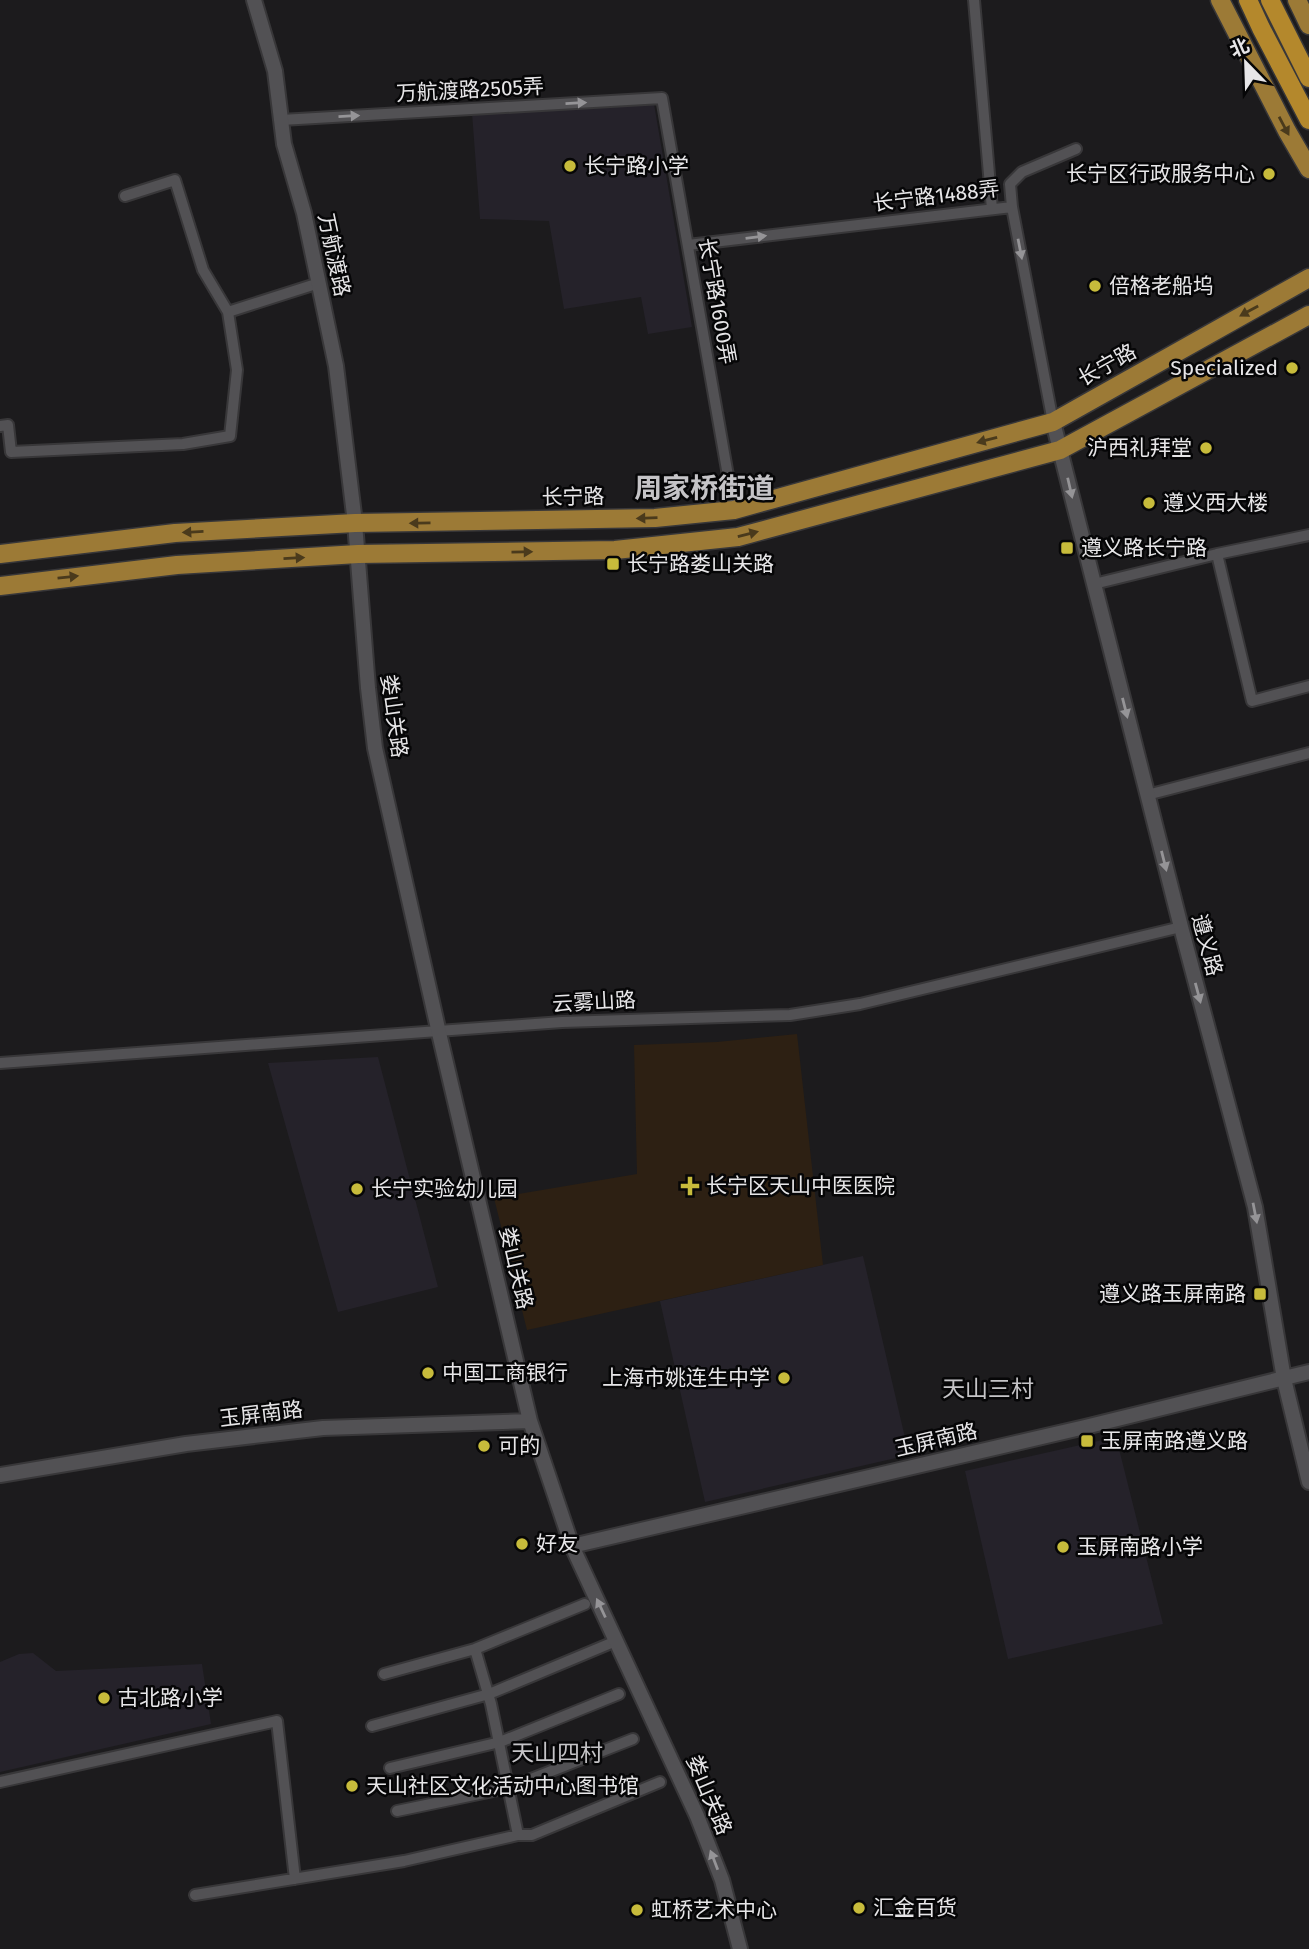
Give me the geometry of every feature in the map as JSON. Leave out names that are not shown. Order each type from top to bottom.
[{"type":"highway","points":[[1248,0],[1309,120]]},
{"type":"highway","points":[[1270,0],[1309,78]]},
{"type":"main road","points":[[1220,0],[1309,169]]},
{"type":"main road","points":[[1297,0],[1309,25]]},
{"type":"main road","name":"长宁路","points":[[0,554],[175,533],[355,523],[655,518],[734,510],[1053,422],[1309,278]]},
{"type":"main road","points":[[0,586],[177,565],[358,554],[615,550],[738,537],[1060,450],[1309,315]]},
{"type":"street","name":"万航渡路","points":[[254,0],[275,71],[284,144],[304,213],[336,366],[355,523]]},
{"type":"street","points":[[974,0],[992,209]]},
{"type":"street","points":[[1210,0],[1240,40]]},
{"type":"street","name":"万航渡路2505弄","points":[[281,120],[662,98]]},
{"type":"street","name":"长宁路1600弄","points":[[662,98],[734,510]]},
{"type":"street","points":[[1012,207],[1010,184],[1022,172],[1076,149]]},
{"type":"street","points":[[0,426],[8,425],[11,452],[183,444],[230,436],[237,370],[228,312],[203,270],[175,180],[125,196]]},
{"type":"street","name":"长宁路1488弄","points":[[688,245],[1012,207],[1053,422]]},
{"type":"street","points":[[228,312],[319,283]]},
{"type":"street","name":"遵义路","points":[[1053,422],[1255,1207],[1284,1379],[1309,1482]]},
{"type":"street","name":"娄山关路","points":[[355,523],[375,748],[530,1421],[572,1546],[697,1816],[722,1880],[740,1949]]},
{"type":"street","points":[[1094,584],[1309,535]]},
{"type":"street","points":[[1217,554],[1252,701],[1309,686]]},
{"type":"street","points":[[1147,795],[1309,752]]},
{"type":"street","name":"云雾山路","points":[[0,1063],[562,1023],[790,1015],[896,996],[1181,927]]},
{"type":"street","name":"玉屏南路","points":[[572,1546],[1309,1373]]},
{"type":"street","name":"玉屏南路","points":[[0,1475],[186,1444],[323,1428],[530,1421]]},
{"type":"street","points":[[384,1674],[475,1649],[585,1605]]},
{"type":"street","points":[[372,1726],[488,1694],[616,1641]]},
{"type":"street","points":[[475,1649],[500,1742],[518,1835]]},
{"type":"street","points":[[390,1768],[500,1742],[619,1695]]},
{"type":"street","points":[[0,1782],[277,1721],[295,1879]]},
{"type":"street","points":[[397,1811],[508,1788],[633,1739]]},
{"type":"street","points":[[195,1895],[404,1861],[518,1835],[532,1835],[660,1782]]},
{"type":"shaded area","name":"长宁路小学","points":[[654,104],[692,327],[648,334],[641,297],[564,309],[549,221],[480,219],[472,113]]},
{"type":"shaded area","name":"长宁区天山中医医院","points":[[797,1034],[823,1265],[527,1330],[494,1198],[637,1174],[634,1045],[717,1042]]},
{"type":"shaded area","name":"长宁实验幼儿园","points":[[378,1057],[438,1287],[338,1312],[268,1063]]},
{"type":"shaded area","name":"上海市姚连生中学","points":[[863,1256],[909,1455],[705,1502],[660,1301]]},
{"type":"shaded area","name":"玉屏南路小学","points":[[1116,1437],[1163,1624],[1008,1659],[965,1471]]},
{"type":"shaded area","name":"古北路小学","points":[[33,1653],[56,1671],[202,1664],[211,1724],[0,1772],[0,1662],[19,1654]]},
{"type":"place","name":"长宁路小学","points":[[570,166]]},
{"type":"place","name":"长宁区行政服务中心","points":[[1269,174]]},
{"type":"place","name":"倍格老船坞","points":[[1095,286]]},
{"type":"place","name":"Specialized","points":[[1292,368]]},
{"type":"place","name":"沪西礼拜堂","points":[[1206,448]]},
{"type":"place","name":"遵义西大楼","points":[[1149,503]]},
{"type":"place","name":"遵义路长宁路","points":[[1067,548]]},
{"type":"place","name":"长宁路娄山关路","points":[[613,564]]},
{"type":"place","name":"长宁区天山中医医院","points":[[690,1186]]},
{"type":"place","name":"长宁实验幼儿园","points":[[357,1189]]},
{"type":"place","name":"遵义路玉屏南路","points":[[1260,1294]]},
{"type":"place","name":"中国工商银行","points":[[428,1373]]},
{"type":"place","name":"上海市姚连生中学","points":[[784,1378]]},
{"type":"place","name":"玉屏南路遵义路","points":[[1087,1441]]},
{"type":"place","name":"可的","points":[[484,1446]]},
{"type":"place","name":"好友","points":[[522,1544]]},
{"type":"place","name":"玉屏南路小学","points":[[1063,1547]]},
{"type":"place","name":"古北路小学","points":[[104,1698]]},
{"type":"place","name":"天山社区文化活动中心图书馆","points":[[352,1786]]},
{"type":"place","name":"汇金百货","points":[[859,1908]]},
{"type":"place","name":"虹桥艺术中心","points":[[637,1910]]},
{"type":"district","name":"周家桥街道","points":[[704,488]]},
{"type":"district","name":"天山三村","points":[[988,1389]]},
{"type":"district","name":"天山四村","points":[[557,1753]]}]
